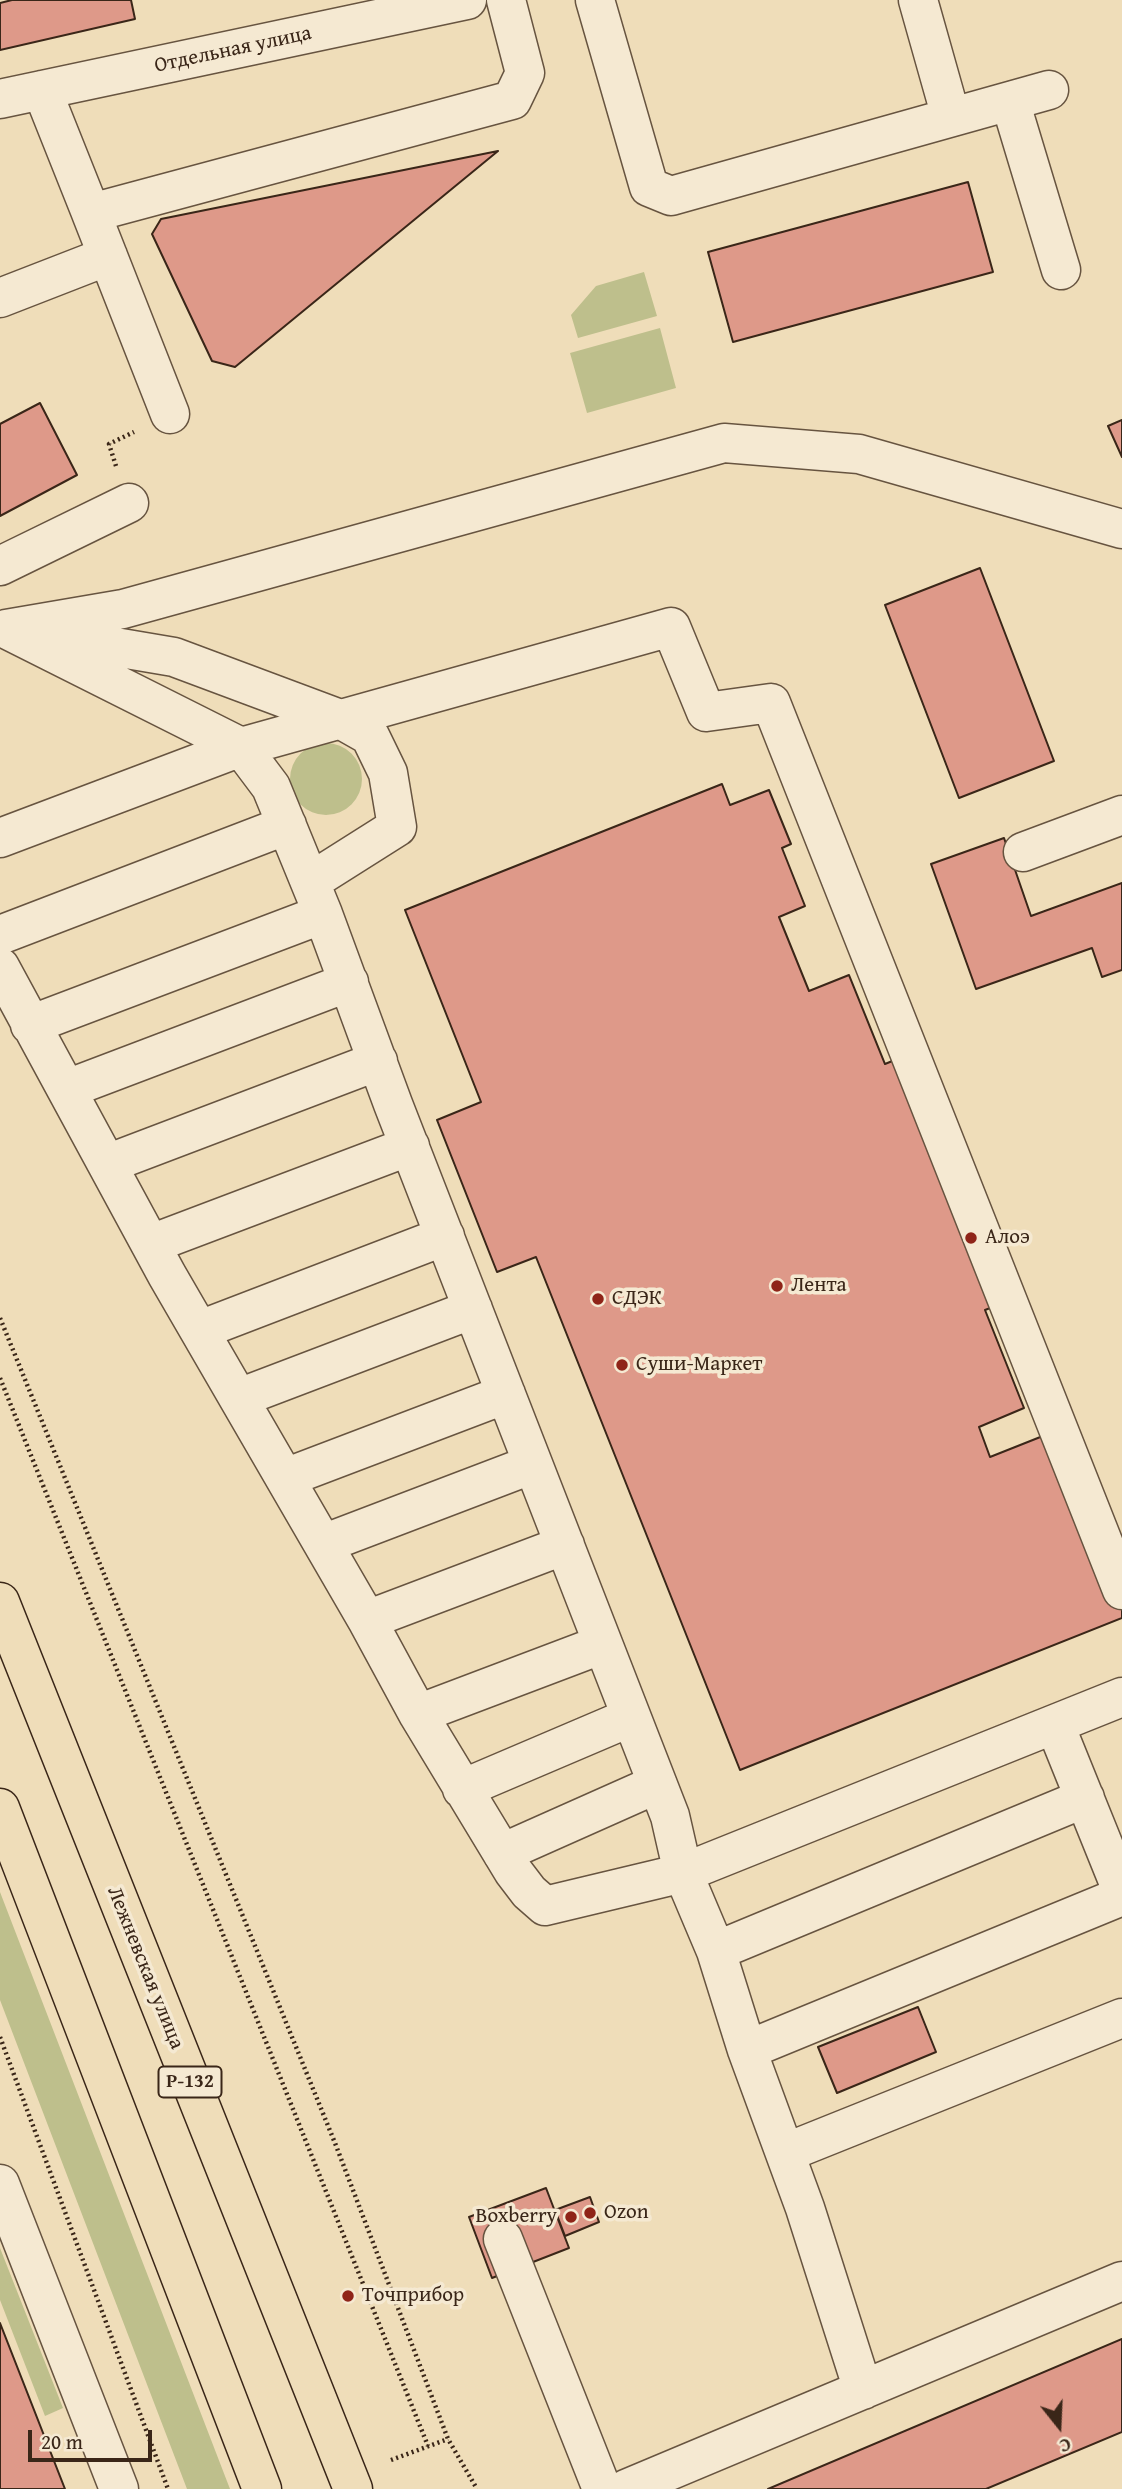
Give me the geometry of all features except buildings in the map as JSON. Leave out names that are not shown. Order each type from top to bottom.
[{"type":"highway","name":"Лежневская улица","points":[[0,1602],[353,2489]]},
{"type":"highway","points":[[0,1808],[262,2489]]},
{"type":"street","name":"Отдельная улица","points":[[0,99],[467,0]]},
{"type":"street","points":[[91,213],[512,100],[525,74],[506,0]]},
{"type":"street","points":[[595,0],[649,187],[671,196],[1049,90]]},
{"type":"street","points":[[918,0],[951,117]]},
{"type":"street","points":[[42,90],[170,414]]},
{"type":"street","points":[[1010,101],[1061,270]]},
{"type":"street","points":[[0,298],[107,256]]},
{"type":"street","points":[[3,629],[123,609],[724,443],[859,454],[1122,529]]},
{"type":"street","points":[[0,566],[128,503]]},
{"type":"street","points":[[0,838],[241,747],[671,627],[706,712],[771,703],[1122,1590]]},
{"type":"street","points":[[3,629],[241,747],[271,787],[317,898],[410,1146],[670,1816],[683,1873],[716,1951],[863,2390]]},
{"type":"street","points":[[3,629],[174,657],[340,719],[370,736],[388,773],[397,827],[317,898],[30,1025]]},
{"type":"street","points":[[1023,852],[1122,816]]},
{"type":"street","points":[[0,935],[287,825]]},
{"type":"street","points":[[0,967],[151,1244],[418,1714],[502,1853],[529,1892],[545,1906],[683,1873],[1122,1697]]},
{"type":"street","points":[[67,1089],[349,982]]},
{"type":"street","points":[[107,1164],[378,1061]]},
{"type":"street","points":[[151,1244],[410,1146]]},
{"type":"street","points":[[200,1330],[445,1236]]},
{"type":"street","points":[[239,1398],[473,1309]]},
{"type":"street","points":[[285,1478],[506,1394]]},
{"type":"street","points":[[323,1544],[533,1464]]},
{"type":"street","points":[[367,1620],[565,1545]]},
{"type":"street","points":[[418,1714],[603,1644]]},
{"type":"street","points":[[462,1789],[631,1717]]},
{"type":"street","points":[[747,2050],[1122,1893],[1055,1725]]},
{"type":"street","points":[[502,1853],[657,1784]]},
{"type":"street","points":[[716,1951],[1085,1798]]},
{"type":"street","points":[[785,2153],[1122,2018]]},
{"type":"street","points":[[0,2184],[119,2489]]},
{"type":"street","points":[[503,2239],[602,2489]]},
{"type":"street","points":[[626,2489],[1122,2281]]},
{"type":"path","points":[[128,503],[109,444],[170,414]]},
{"type":"path","points":[[0,1318],[335,2143],[448,2439],[477,2489]]},
{"type":"path","points":[[0,1378],[428,2446]]},
{"type":"path","points":[[0,2037],[168,2489]]},
{"type":"path","points":[[391,2460],[448,2439]]},
{"type":"green space","points":[[644,272],[657,316],[578,338],[571,315],[596,286]]},
{"type":"green space","points":[[660,328],[676,388],[587,413],[570,353]]},
{"type":"green space","points":[[326,743],[346,749],[356,759],[362,779],[356,799],[346,809],[326,815],[306,809],[296,799],[290,779],[296,759],[306,749]]},
{"type":"green space","points":[[0,1892],[230,2489],[187,2489],[0,2000]]},
{"type":"green space","points":[[0,2248],[63,2408],[45,2416],[0,2300]]},
{"type":"place","name":"Алоэ","points":[[971,1238]]},
{"type":"place","name":"Лента","points":[[777,1286]]},
{"type":"place","name":"СДЭК","points":[[598,1299]]},
{"type":"place","name":"Суши-Маркет","points":[[622,1365]]},
{"type":"place","name":"Ozon","points":[[590,2213]]},
{"type":"place","name":"Boxberry","points":[[571,2217]]},
{"type":"place","name":"Точприбор","points":[[348,2296]]}]
